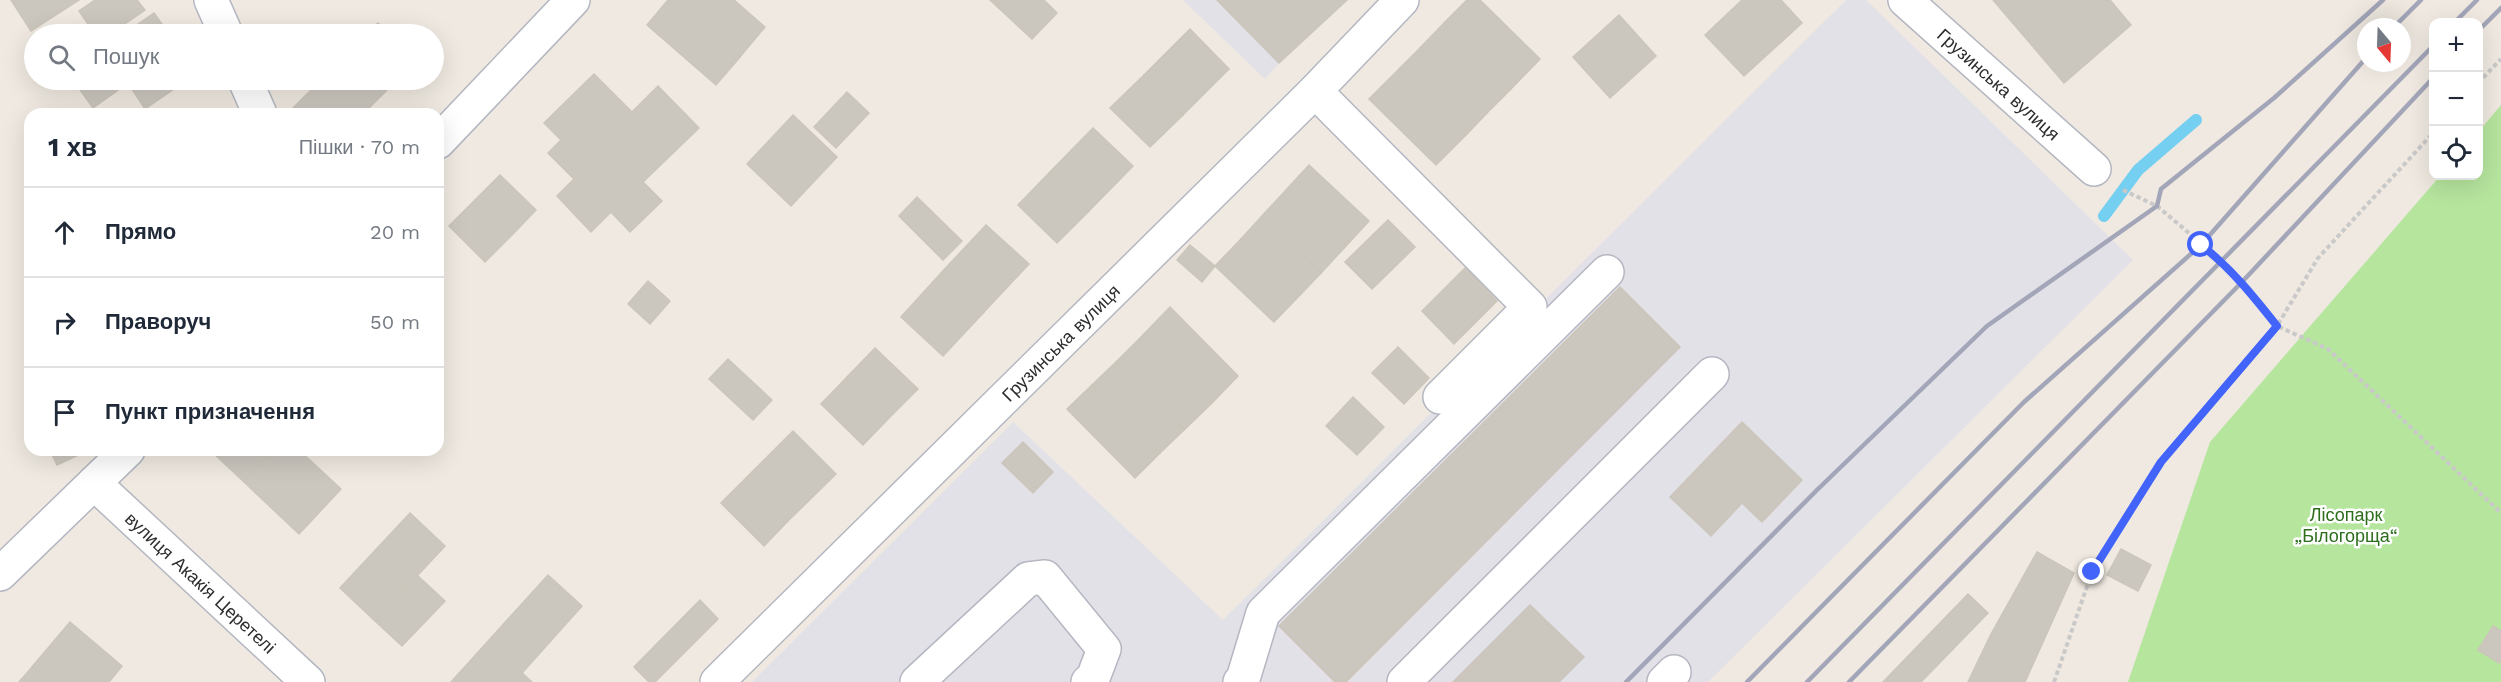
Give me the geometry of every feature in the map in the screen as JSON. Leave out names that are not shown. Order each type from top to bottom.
[{"type":"street","points":[[211,0],[222,24]]},
{"type":"street","points":[[444,136],[573,0]]},
{"type":"street","name":"Грузинська вулиця","points":[[717,682],[1316,91],[1402,0]]},
{"type":"street","name":"Грузинська вулиця","points":[[1905,0],[2107,178]]},
{"type":"street","points":[[249,90],[257,108]]},
{"type":"street","points":[[1316,91],[1530,307],[1440,397]]},
{"type":"street","points":[[1240,682],[1243,679],[1263,614],[1607,272]]},
{"type":"street","points":[[1404,682],[1712,374]]},
{"type":"street","points":[[0,574],[122,456]]},
{"type":"street","name":"вулиця Акакія Церетелі","points":[[94,483],[308,682]]},
{"type":"street","points":[[917,682],[1028,579],[1045,577],[1104,649],[1093,681]]},
{"type":"path","points":[[2483,78],[2501,59]]},
{"type":"path","points":[[2054,682],[2092,572],[2161,462],[2277,326],[2318,258],[2429,136]]},
{"type":"path","points":[[2107,178],[2157,206],[2222,261],[2277,326],[2328,349],[2501,513]]},
{"type":"shaded area","points":[[1183,0],[1347,0],[1279,63],[1265,79]]},
{"type":"shaded area","points":[[1846,0],[1866,0],[2133,260],[1708,682],[752,682],[1013,422],[1223,620]]},
{"type":"green space","name":"Лісопарк „Білогорща“","points":[[2501,105],[2501,682],[2128,682],[2210,442],[2437,180],[2483,180],[2483,126]]},
{"type":"building","points":[[11,0],[79,0],[42,24],[26,24]]},
{"type":"building","points":[[95,0],[137,0],[145,10],[125,24],[88,24],[79,11]]},
{"type":"building","points":[[668,0],[673,0],[740,57],[716,85],[647,25]]},
{"type":"building","points":[[673,0],[734,0],[765,27],[740,57]]},
{"type":"building","points":[[990,0],[1044,0],[1057,13],[1032,39]]},
{"type":"building","points":[[1217,0],[1347,0],[1279,63]]},
{"type":"building","points":[[1467,0],[1480,0],[1540,59],[1511,89],[1444,23]]},
{"type":"building","points":[[1742,0],[1781,0],[1802,23],[1744,76],[1705,35]]},
{"type":"building","points":[[1993,0],[2110,0],[2131,25],[2064,83]]},
{"type":"building","points":[[154,13],[162,24],[138,24]]},
{"type":"building","points":[[1619,15],[1656,56],[1610,98],[1573,57]]},
{"type":"building","points":[[1444,23],[1511,89],[1487,113],[1420,48]]},
{"type":"building","points":[[1190,29],[1229,69],[1183,115],[1144,75]]},
{"type":"building","points":[[1420,48],[1487,113],[1467,134],[1400,68]]},
{"type":"building","points":[[1400,68],[1467,134],[1436,165],[1369,99]]},
{"type":"building","points":[[594,74],[632,112],[658,86],[699,128],[643,182],[662,201],[630,232],[611,212],[591,232],[557,196],[574,179],[548,153],[561,140],[544,123]]},
{"type":"building","points":[[1144,75],[1183,115],[1150,147],[1110,108]]},
{"type":"building","points":[[80,90],[118,90],[93,108]]},
{"type":"building","points":[[133,90],[173,90],[146,108]]},
{"type":"building","points":[[311,90],[387,90],[369,108],[293,108]]},
{"type":"building","points":[[847,92],[869,113],[836,148],[814,127]]},
{"type":"building","points":[[793,115],[837,157],[791,206],[747,164]]},
{"type":"building","points":[[1093,128],[1133,166],[1089,211],[1049,173]]},
{"type":"building","points":[[1309,165],[1369,221],[1346,246],[1286,190]]},
{"type":"building","points":[[1049,173],[1089,211],[1057,243],[1018,205]]},
{"type":"building","points":[[500,175],[536,210],[512,235],[475,200]]},
{"type":"building","points":[[1286,190],[1346,246],[1321,273],[1261,217]]},
{"type":"building","points":[[917,197],[962,241],[943,260],[899,216]]},
{"type":"building","points":[[475,200],[512,235],[485,262],[449,226]]},
{"type":"building","points":[[1261,217],[1321,273],[1301,294],[1241,239]]},
{"type":"building","points":[[1388,220],[1415,247],[1372,289],[1345,262]]},
{"type":"building","points":[[986,225],[1029,264],[984,312],[941,273]]},
{"type":"building","points":[[1241,239],[1301,294],[1274,322],[1215,266]]},
{"type":"building","points":[[1190,245],[1215,266],[1202,282],[1177,260]]},
{"type":"building","points":[[1465,268],[1497,301],[1454,344],[1422,311]]},
{"type":"building","points":[[941,273],[984,312],[943,356],[901,317]]},
{"type":"building","points":[[648,281],[670,301],[650,324],[628,304]]},
{"type":"building","points":[[1620,287],[1680,347],[1346,682],[1335,682],[1279,626]]},
{"type":"building","points":[[1170,307],[1238,376],[1212,403],[1144,334]]},
{"type":"building","points":[[1144,334],[1212,403],[1184,430],[1116,362]]},
{"type":"building","points":[[1398,347],[1429,378],[1404,404],[1372,373]]},
{"type":"building","points":[[875,348],[918,389],[889,418],[847,377]]},
{"type":"building","points":[[728,359],[772,400],[753,420],[709,379]]},
{"type":"building","points":[[1116,362],[1184,430],[1160,453],[1092,385]]},
{"type":"building","points":[[847,377],[889,418],[863,445],[821,404]]},
{"type":"building","points":[[1092,385],[1160,453],[1135,478],[1067,409]]},
{"type":"building","points":[[1353,397],[1384,427],[1357,455],[1326,426]]},
{"type":"building","points":[[1742,422],[1802,480],[1762,522],[1742,503],[1711,536],[1670,497]]},
{"type":"building","points":[[793,431],[836,474],[788,521],[746,478]]},
{"type":"building","points":[[1023,442],[1053,472],[1033,493],[1002,463]]},
{"type":"building","points":[[53,456],[76,456],[57,465]]},
{"type":"building","points":[[216,456],[268,456],[244,482]]},
{"type":"building","points":[[268,456],[305,456],[341,489],[299,534],[244,482]]},
{"type":"building","points":[[746,478],[788,521],[764,546],[721,503]]},
{"type":"building","points":[[410,513],[445,546],[375,621],[340,588]]},
{"type":"building","points":[[2121,549],[2151,565],[2138,591],[2107,575]]},
{"type":"building","points":[[2037,552],[2074,573],[2025,682],[1968,682],[1991,634]]},
{"type":"building","points":[[548,575],[582,606],[514,682],[451,682]]},
{"type":"building","points":[[418,576],[445,601],[402,646],[375,621]]},
{"type":"building","points":[[1968,594],[1988,613],[1921,682],[1883,682]]},
{"type":"building","points":[[700,600],[718,619],[655,682],[649,682],[634,667]]},
{"type":"building","points":[[1530,605],[1584,657],[1559,682],[1453,682]]},
{"type":"building","points":[[70,622],[122,666],[109,682],[50,682],[32,667]]},
{"type":"building","points":[[2493,626],[2501,631],[2501,660],[2499,663],[2478,650]]},
{"type":"building","points":[[32,667],[50,682],[19,682]]},
{"type":"building","points":[[522,673],[532,682],[514,682]]},
{"type":"waterway","points":[[2104,216],[2138,170],[2196,120]]},
{"type":"railway","points":[[1626,682],[1817,490],[1987,326],[2157,206],[2161,189],[2274,98],[2383,0]]},
{"type":"railway","points":[[2403,18],[2421,0]]},
{"type":"railway","points":[[2459,18],[2477,0]]},
{"type":"railway","points":[[2483,26],[2501,8]]},
{"type":"railway","points":[[1807,682],[2429,50]]},
{"type":"railway","points":[[1747,682],[2024,402],[2201,245],[2357,68]]},
{"type":"railway","points":[[1849,682],[2242,282],[2429,82]]},
{"type":"route","points":[[2092,572],[2161,462],[2277,326],[2242,282],[2222,261],[2201,245]]}]
